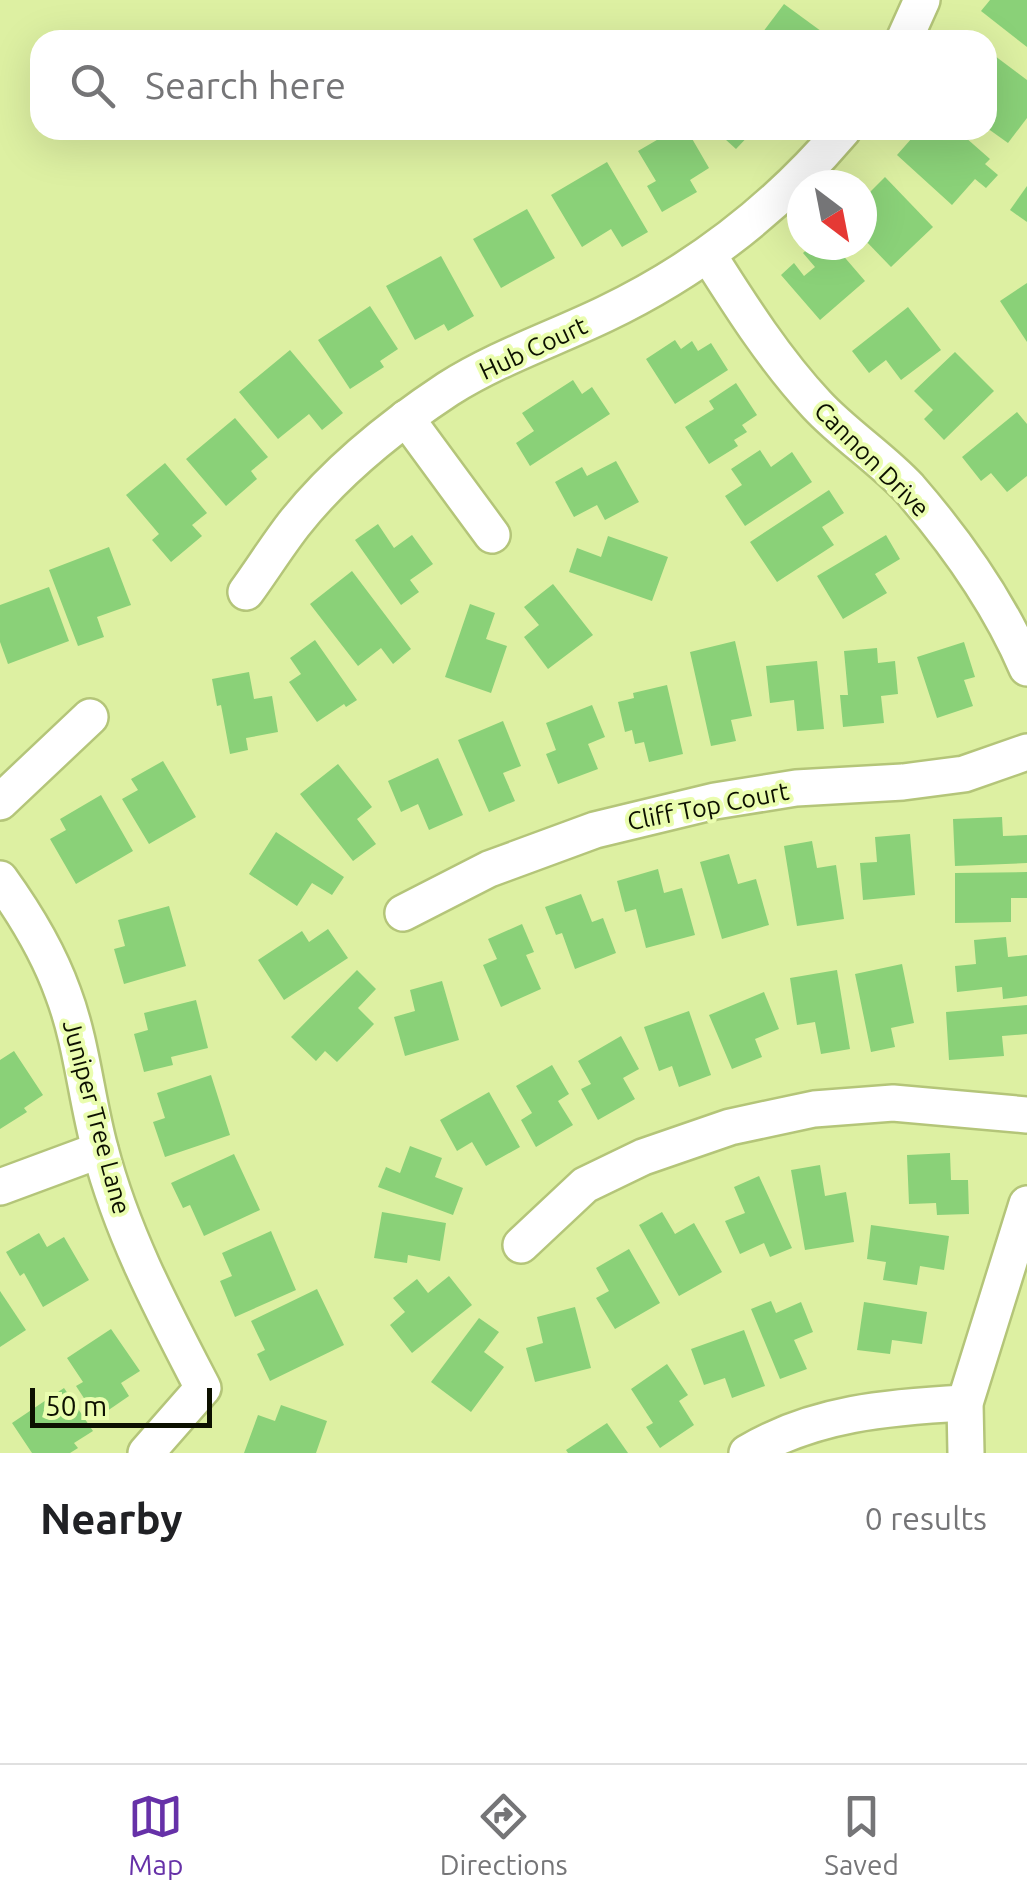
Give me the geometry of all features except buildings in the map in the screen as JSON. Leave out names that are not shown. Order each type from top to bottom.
[{"type":"street","points":[[908,30],[922,0]]},
{"type":"street","name":"Hub Court","points":[[246,592],[296,522],[356,460],[406,418],[452,387],[512,355],[605,315],[709,256],[757,220],[807,173],[835,140]]},
{"type":"street","name":"Cannon Drive","points":[[709,256],[762,338],[818,406],[907,486],[967,562],[1017,644],[1027,668]]},
{"type":"street","points":[[406,418],[492,535]]},
{"type":"street","points":[[0,802],[90,718]]},
{"type":"street","name":"Cliff Top Court","points":[[403,913],[488,869],[595,830],[715,801],[796,788],[964,774],[1027,752]]},
{"type":"street","name":"Juniper Tree Lane","points":[[0,879],[45,948],[64,996],[100,1150],[147,1278],[202,1388],[146,1453]]},
{"type":"street","points":[[521,1245],[585,1185],[643,1157],[730,1127],[814,1108],[893,1104],[1027,1115]]},
{"type":"street","points":[[0,1187],[100,1150]]},
{"type":"street","points":[[966,1453],[964,1403],[1027,1204]]},
{"type":"street","points":[[747,1453],[824,1419],[885,1408],[964,1403]]}]
